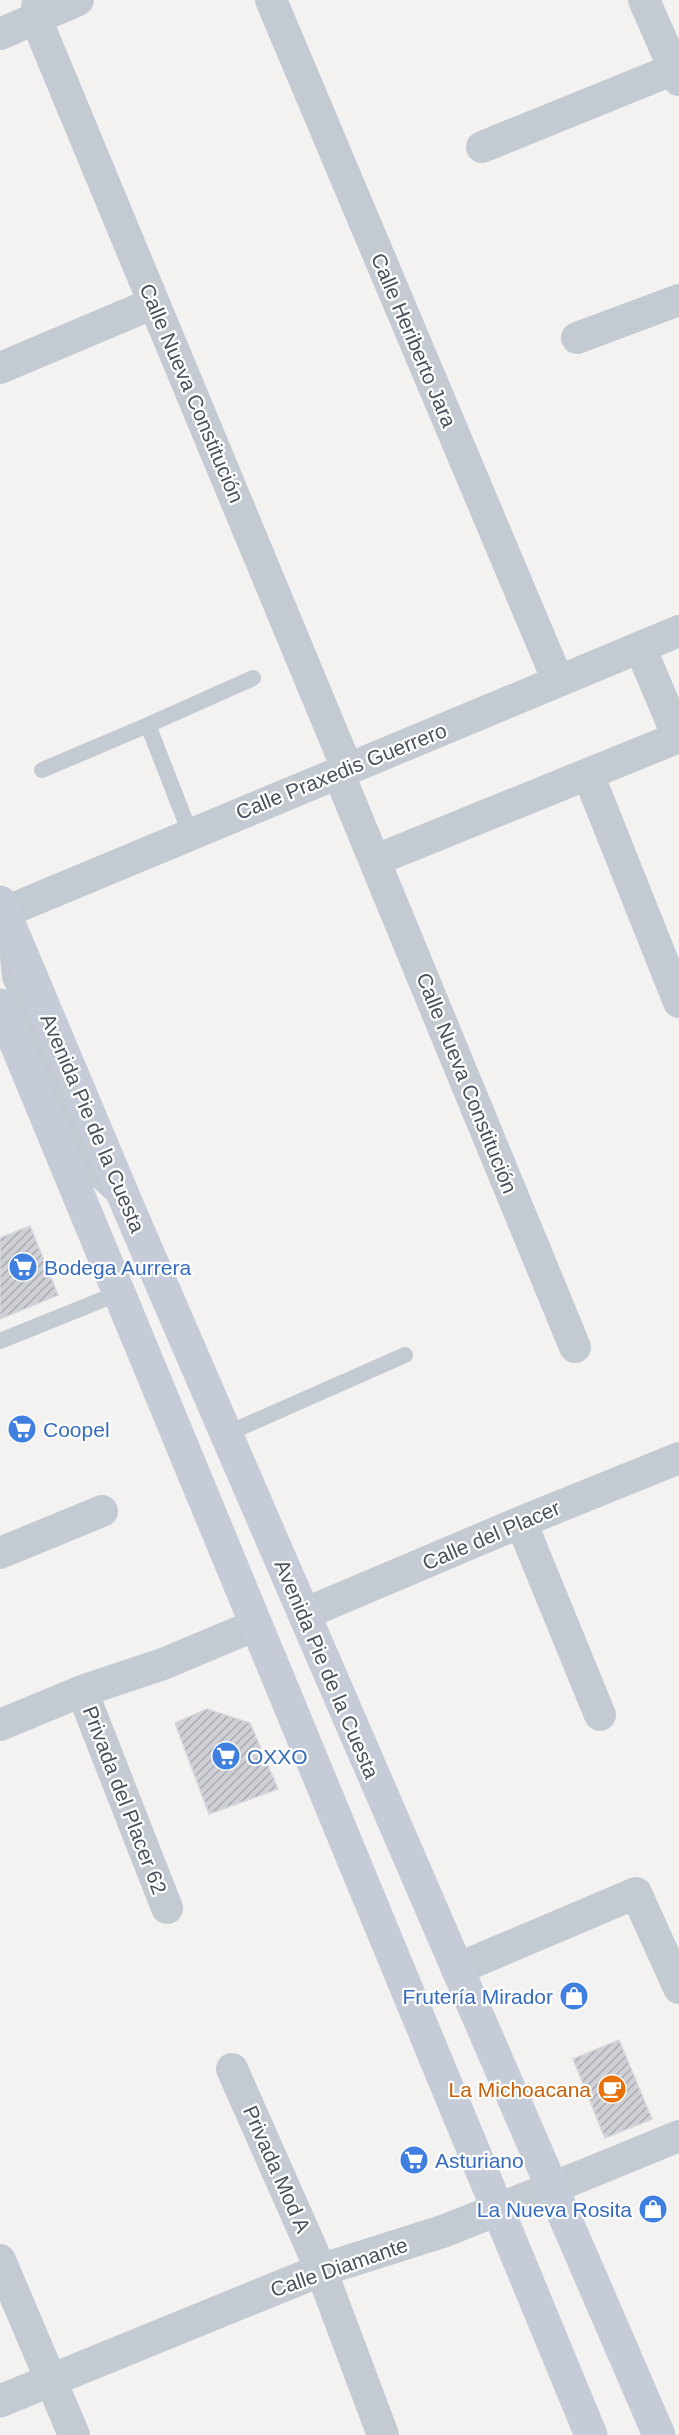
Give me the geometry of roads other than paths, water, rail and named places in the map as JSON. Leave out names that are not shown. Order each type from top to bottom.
[{"type":"main road","name":"Avenida Pie de la Cuesta","points":[[1,909],[658,2435]]},
{"type":"main road","name":"Avenida Pie de la Cuesta","points":[[0,1005],[591,2435]]},
{"type":"street","points":[[0,34],[37,9],[78,0]]},
{"type":"street","name":"Calle Heriberto Jara","points":[[271,0],[558,681]]},
{"type":"street","points":[[482,147],[677,72],[644,0]]},
{"type":"street","name":"Calle Nueva Constitución","points":[[37,9],[343,770],[359,819],[575,1347]]},
{"type":"street","points":[[577,338],[679,300]]},
{"type":"street","points":[[0,368],[154,303]]},
{"type":"street","name":"Calle Praxedis Guerrero","points":[[1,909],[679,631]]},
{"type":"street","points":[[376,860],[678,737],[640,647]]},
{"type":"street","points":[[588,774],[679,1002]]},
{"type":"street","name":"Calle del Placer","points":[[304,1614],[679,1458]]},
{"type":"street","points":[[0,1553],[102,1511]]},
{"type":"street","points":[[521,1522],[600,1715]]},
{"type":"street","points":[[0,1725],[82,1691],[164,1664],[256,1624]]},
{"type":"street","name":"Privada del Placer 62","points":[[82,1691],[167,1908]]},
{"type":"street","points":[[457,1969],[636,1893],[679,1988]]},
{"type":"street","name":"Privada Mod A","points":[[232,2069],[321,2270],[383,2435]]},
{"type":"street","name":"Calle Diamante","points":[[0,2401],[321,2270],[444,2231],[679,2136]]},
{"type":"street","points":[[0,2260],[74,2435]]},
{"type":"lane","points":[[42,770],[253,678]]},
{"type":"lane","points":[[148,724],[190,833]]},
{"type":"lane","points":[[0,1341],[119,1293]]},
{"type":"lane","points":[[226,1434],[405,1355]]},
{"type":"place","name":"Bodega Aurrera","points":[[23,1267]]},
{"type":"place","name":"Coopel","points":[[22,1429]]},
{"type":"place","name":"OXXO","points":[[226,1756]]},
{"type":"place","name":"Frutería Mirador","points":[[574,1996]]},
{"type":"place","name":"La Michoacana","points":[[612,2089]]},
{"type":"place","name":"Asturiano","points":[[414,2160]]},
{"type":"place","name":"La Nueva Rosita","points":[[653,2209]]}]
